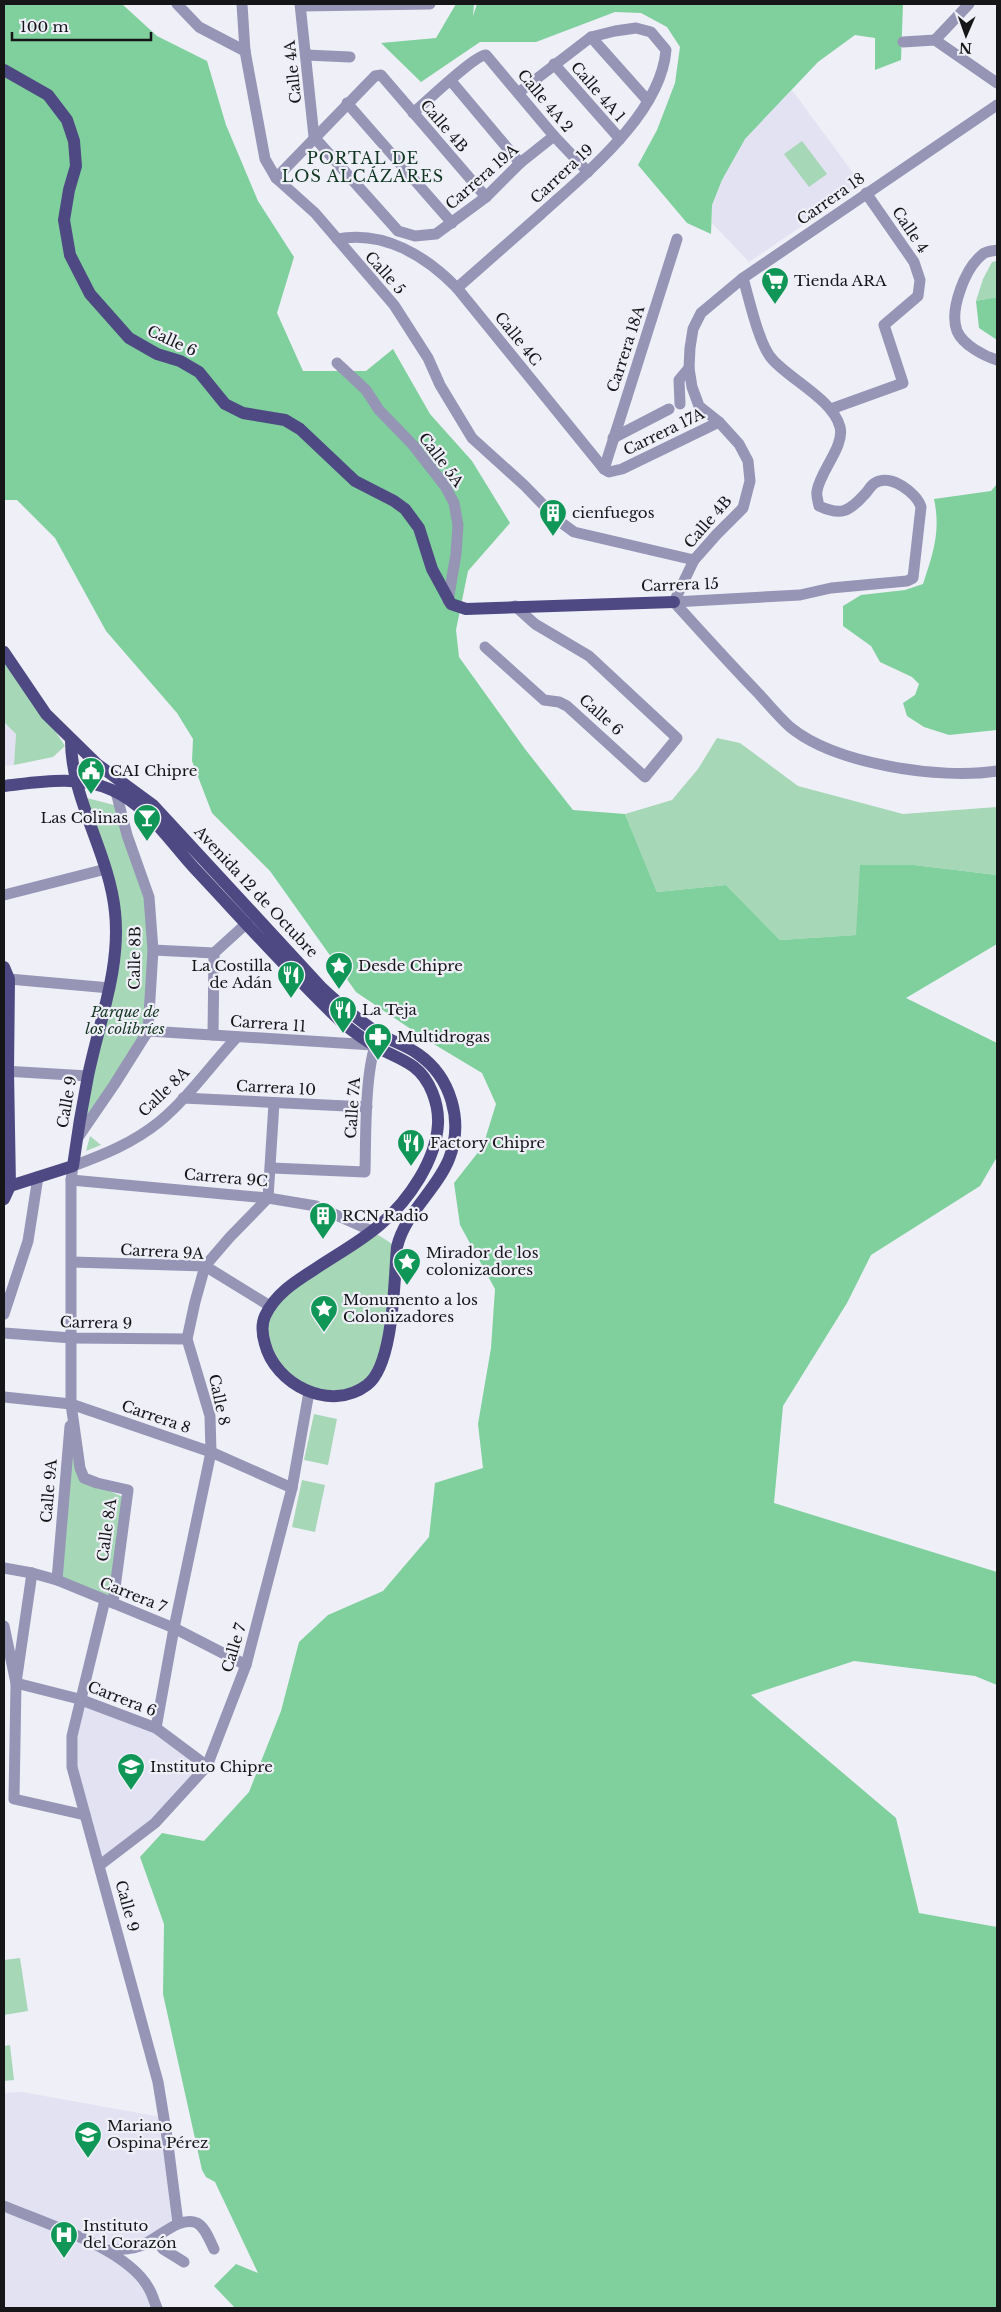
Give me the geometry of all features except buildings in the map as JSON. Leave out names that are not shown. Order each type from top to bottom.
[{"type":"main road","name":"Calle 6","points":[[4,70],[48,95],[67,120],[74,141],[76,166],[69,190],[64,220],[70,256],[90,294],[128,338],[157,354],[180,361],[199,372],[225,404],[243,413],[285,420],[300,429],[355,481],[394,501],[405,509],[419,528],[432,568],[448,601]]},
{"type":"main road","name":"Carrera 15","points":[[448,601],[466,609],[674,602]]},
{"type":"main road","name":"Avenida 12 de Octubre","points":[[4,652],[46,714],[70,740],[97,764],[153,805],[321,987],[377,1040],[417,1054],[432,1066],[447,1086],[453,1106],[453,1145],[449,1160],[430,1192],[401,1230],[396,1247],[386,1349],[377,1374],[370,1383],[361,1389],[349,1394],[327,1395],[310,1392],[285,1377],[274,1365],[267,1351],[262,1327],[263,1318],[270,1306],[290,1285],[384,1222],[412,1189],[425,1168],[435,1144],[438,1122],[437,1109],[430,1087],[413,1066],[377,1040],[332,1014],[139,807],[116,792],[75,780],[4,786]]},
{"type":"main road","name":"Calle 9","points":[[70,740],[75,780],[111,886],[117,934],[110,988],[88,1076],[73,1166]]},
{"type":"main road","points":[[4,967],[9,979],[6,1071],[7,1186],[4,1199]]},
{"type":"main road","points":[[7,1186],[73,1166]]},
{"type":"street","points":[[177,4],[199,27],[245,51]]},
{"type":"street","name":"Calle 5","points":[[242,4],[245,51],[265,159],[276,178],[315,213],[394,306],[428,358],[452,406],[472,438],[574,532],[694,560]]},
{"type":"street","points":[[300,5],[430,4]]},
{"type":"street","points":[[934,40],[968,4]]},
{"type":"street","name":"Calle 4A","points":[[300,5],[314,137]]},
{"type":"street","name":"Carrera 19","points":[[457,288],[588,172],[620,139],[648,101],[665,64],[666,50],[651,32],[636,28],[615,30],[591,37]]},
{"type":"street","points":[[518,93],[591,37],[648,101]]},
{"type":"street","points":[[903,42],[934,40],[997,83]]},
{"type":"street","points":[[306,55],[350,57]]},
{"type":"street","name":"Calle 4A 2","points":[[451,81],[466,65],[478,57],[486,55],[490,57],[554,136],[588,172]]},
{"type":"street","name":"Calle 4A 1","points":[[554,64],[620,139]]},
{"type":"street","name":"Calle 4B","points":[[347,103],[375,76],[380,75],[486,197]]},
{"type":"street","points":[[413,113],[451,81],[520,163]]},
{"type":"street","points":[[276,178],[347,103],[452,223]]},
{"type":"street","name":"Carrera 18","points":[[693,329],[702,313],[743,278],[997,105]]},
{"type":"street","name":"Carrera 19A","points":[[314,137],[398,231],[415,236],[436,234],[452,223],[486,197],[520,163],[554,136]]},
{"type":"street","name":"Calle 4","points":[[831,409],[903,383],[884,325],[918,296],[920,280],[914,262],[866,193]]},
{"type":"street","name":"Calle 4C","points":[[337,239],[348,237],[376,239],[393,244],[424,258],[457,288],[604,468]]},
{"type":"street","name":"Carrera 18A","points":[[604,468],[677,239]]},
{"type":"street","points":[[997,250],[984,253],[964,278],[956,307],[956,318],[957,331],[964,340],[986,356],[997,360]]},
{"type":"street","points":[[743,278],[765,348],[772,360],[831,409]]},
{"type":"street","name":"Calle 4B","points":[[674,602],[694,560],[743,508],[750,482],[748,462],[739,444],[719,422],[700,406],[692,387],[689,368],[693,329]]},
{"type":"street","name":"Calle 5A","points":[[337,363],[366,390],[378,410],[413,445],[445,486],[454,503],[458,525],[456,554],[448,601]]},
{"type":"street","points":[[680,404],[679,380],[689,368]]},
{"type":"street","points":[[613,438],[669,409]]},
{"type":"street","name":"Carrera 15","points":[[674,602],[800,595],[831,588],[907,581],[913,578],[921,507],[918,498],[911,490],[883,480],[875,482],[853,506],[845,511],[831,511],[819,506],[816,492],[840,435],[840,426],[831,409]]},
{"type":"street","name":"Carrera 17A","points":[[604,468],[614,472],[622,469],[719,422]]},
{"type":"street","points":[[674,602],[791,727],[822,745],[858,760],[926,772],[963,774],[997,771]]},
{"type":"street","name":"Calle 6","points":[[485,647],[544,700],[555,700],[567,706],[645,777],[677,738],[590,656],[535,624],[515,606]]},
{"type":"street","name":"Calle 8B","points":[[77,1139],[114,1086],[148,1031],[153,950],[149,897],[121,816],[116,792]]},
{"type":"street","points":[[4,895],[106,869]]},
{"type":"street","points":[[153,950],[214,953],[247,923]]},
{"type":"street","points":[[213,1035],[214,953]]},
{"type":"street","points":[[9,979],[110,988]]},
{"type":"street","name":"Carrera 11","points":[[148,1031],[237,1037],[377,1040]]},
{"type":"street","name":"Calle 8A","points":[[73,1166],[110,1153],[158,1122],[183,1098],[237,1037]]},
{"type":"street","name":"Calle 7A","points":[[272,1168],[365,1172],[367,1108],[377,1040]]},
{"type":"street","points":[[6,1071],[88,1076]]},
{"type":"street","name":"Carrera 10","points":[[183,1098],[367,1108]]},
{"type":"street","points":[[268,1198],[272,1168],[274,1102]]},
{"type":"street","name":"Calle 9","points":[[73,1166],[71,1180],[72,1404],[80,1468],[84,1478],[128,1490]]},
{"type":"street","points":[[4,1314],[28,1241],[38,1177]]},
{"type":"street","name":"Carrera 9C","points":[[71,1180],[268,1198],[316,1206],[372,1231]]},
{"type":"street","name":"Calle 8","points":[[156,1728],[174,1628],[212,1452],[210,1416],[188,1339],[205,1266],[268,1198]]},
{"type":"street","name":"Carrera 9A","points":[[72,1262],[205,1266],[270,1306]]},
{"type":"street","name":"Carrera 9","points":[[4,1333],[72,1338],[188,1339]]},
{"type":"street","name":"Calle 7","points":[[100,1866],[156,1823],[207,1766],[246,1665],[292,1488],[310,1392]]},
{"type":"street","name":"Carrera 8","points":[[4,1396],[72,1404],[212,1452],[292,1488]]},
{"type":"street","name":"Calle 9A","points":[[57,1580],[72,1404]]},
{"type":"street","name":"Calle 8A","points":[[109,1602],[128,1490]]},
{"type":"street","name":"Carrera 7","points":[[4,1568],[32,1572],[57,1580],[174,1628],[246,1665]]},
{"type":"street","points":[[32,1572],[16,1683],[14,1798],[85,1815]]},
{"type":"street","name":"Calle 9","points":[[109,1602],[79,1699],[72,1736],[72,1767],[158,2082],[178,2222]]},
{"type":"street","points":[[4,1626],[16,1683]]},
{"type":"street","name":"Carrera 6","points":[[16,1683],[79,1699],[156,1728],[207,1766]]},
{"type":"street","points":[[4,2206],[108,2250],[148,2286],[157,2308]]},
{"type":"street","points":[[108,2250],[139,2246],[155,2239],[178,2222],[198,2223],[214,2249]]},
{"type":"street","points":[[155,2239],[163,2249],[184,2262]]},
{"type":"shaded area","points":[[792,90],[862,185],[749,262],[712,223],[712,205],[722,180],[745,139]]},
{"type":"shaded area","points":[[4,722],[16,734],[14,765],[4,766]]},
{"type":"shaded area","name":"Instituto Chipre","points":[[81,1704],[156,1728],[207,1766],[155,1823],[100,1865],[72,1767]]},
{"type":"shaded area","name":"Mariano Ospina Pérez","points":[[22,2092],[167,2118],[181,2220],[159,2237],[122,2249],[4,2200],[4,2093]]},
{"type":"shaded area","name":"Instituto del Corazón","points":[[4,2202],[121,2253],[157,2308],[4,2308]]},
{"type":"green space","points":[[4,4],[122,4],[157,36],[207,61],[226,125],[258,201],[294,257],[277,313],[303,371],[366,371],[393,349],[430,414],[472,461],[510,523],[468,571],[456,630],[459,657],[525,749],[573,810],[625,814],[657,892],[726,885],[780,940],[856,935],[860,865],[914,865],[997,875],[997,944],[906,998],[997,1043],[997,1157],[980,1186],[871,1255],[847,1303],[783,1406],[774,1503],[997,1572],[997,1685],[975,1676],[854,1661],[751,1695],[896,1818],[919,1913],[997,1927],[997,2308],[235,2308],[214,2286],[236,2264],[258,2273],[215,2182],[206,2177],[202,2170],[163,1994],[164,1924],[140,1857],[162,1833],[204,1841],[249,1792],[281,1711],[299,1642],[328,1615],[383,1591],[429,1537],[435,1483],[483,1468],[478,1424],[491,1348],[495,1289],[460,1225],[454,1183],[483,1146],[496,1104],[482,1073],[427,1040],[356,992],[270,871],[212,813],[192,761],[193,739],[177,713],[106,631],[55,538],[17,500],[4,500]]},
{"type":"green space","points":[[456,4],[474,4],[473,16],[477,4],[903,4],[901,60],[875,70],[875,38],[855,35],[818,62],[745,139],[722,180],[712,205],[711,234],[687,223],[638,165],[657,130],[675,83],[680,47],[667,27],[641,13],[615,12],[536,42],[480,42],[421,82],[381,43],[436,38]]},
{"type":"green space","points":[[802,141],[827,174],[809,187],[784,154]]},
{"type":"green space","points":[[997,261],[997,297],[976,301],[983,279],[992,262]]},
{"type":"green space","points":[[997,297],[997,340],[979,328],[976,301]]},
{"type":"green space","points":[[997,484],[997,730],[949,735],[924,727],[907,716],[903,703],[915,695],[919,684],[912,677],[880,662],[871,646],[843,626],[843,606],[861,595],[905,590],[923,584],[935,542],[937,522],[934,499],[991,491]]},
{"type":"green space","points":[[4,652],[65,746],[53,757],[14,765],[16,734],[4,722]]},
{"type":"green space","points":[[717,738],[740,743],[798,786],[903,814],[997,807],[997,875],[914,865],[856,935],[780,940],[726,885],[657,892],[625,814],[672,800],[698,769]]},
{"type":"green space","name":"Parque de los colibríes","points":[[87,798],[118,806],[149,897],[148,1031],[77,1139],[117,934]]},
{"type":"green space","points":[[90,1136],[101,1145],[86,1151]]},
{"type":"green space","name":"Monumento a los Colonizadores","points":[[372,1231],[397,1247],[387,1343],[361,1389],[309,1392],[275,1365],[263,1318],[270,1306]]},
{"type":"green space","points":[[71,1404],[83,1479],[123,1497],[116,1604],[57,1580]]},
{"type":"green space","points":[[314,1414],[337,1419],[328,1465],[304,1460]]},
{"type":"green space","points":[[302,1480],[325,1485],[315,1532],[292,1527]]},
{"type":"green space","points":[[20,1958],[28,2011],[4,2015],[4,1960]]},
{"type":"green space","points":[[10,2045],[14,2080],[4,2081],[4,2046]]},
{"type":"place","name":"Tienda ARA","points":[[775,305]]},
{"type":"place","name":"cienfuegos","points":[[553,537]]},
{"type":"place","name":"CAI Chipre","points":[[91,795]]},
{"type":"place","name":"Las Colinas","points":[[147,842]]},
{"type":"place","name":"Desde Chipre","points":[[339,990]]},
{"type":"place","name":"La Costilla de Adán","points":[[291,999]]},
{"type":"place","name":"La Teja","points":[[343,1034]]},
{"type":"place","name":"Multidrogas","points":[[378,1061]]},
{"type":"place","name":"Factory Chipre","points":[[411,1167]]},
{"type":"place","name":"RCN Radio","points":[[323,1240]]},
{"type":"place","name":"Mirador de los colonizadores","points":[[407,1286]]},
{"type":"place","name":"Monumento a los Colonizadores","points":[[324,1333]]},
{"type":"place","name":"Instituto Chipre","points":[[131,1791]]},
{"type":"place","name":"Mariano Ospina Pérez","points":[[88,2159]]},
{"type":"place","name":"Instituto del Corazón","points":[[64,2259]]},
{"type":"district","name":"PORTAL DE LOS ALCÁZARES","points":[[363,167]]}]
